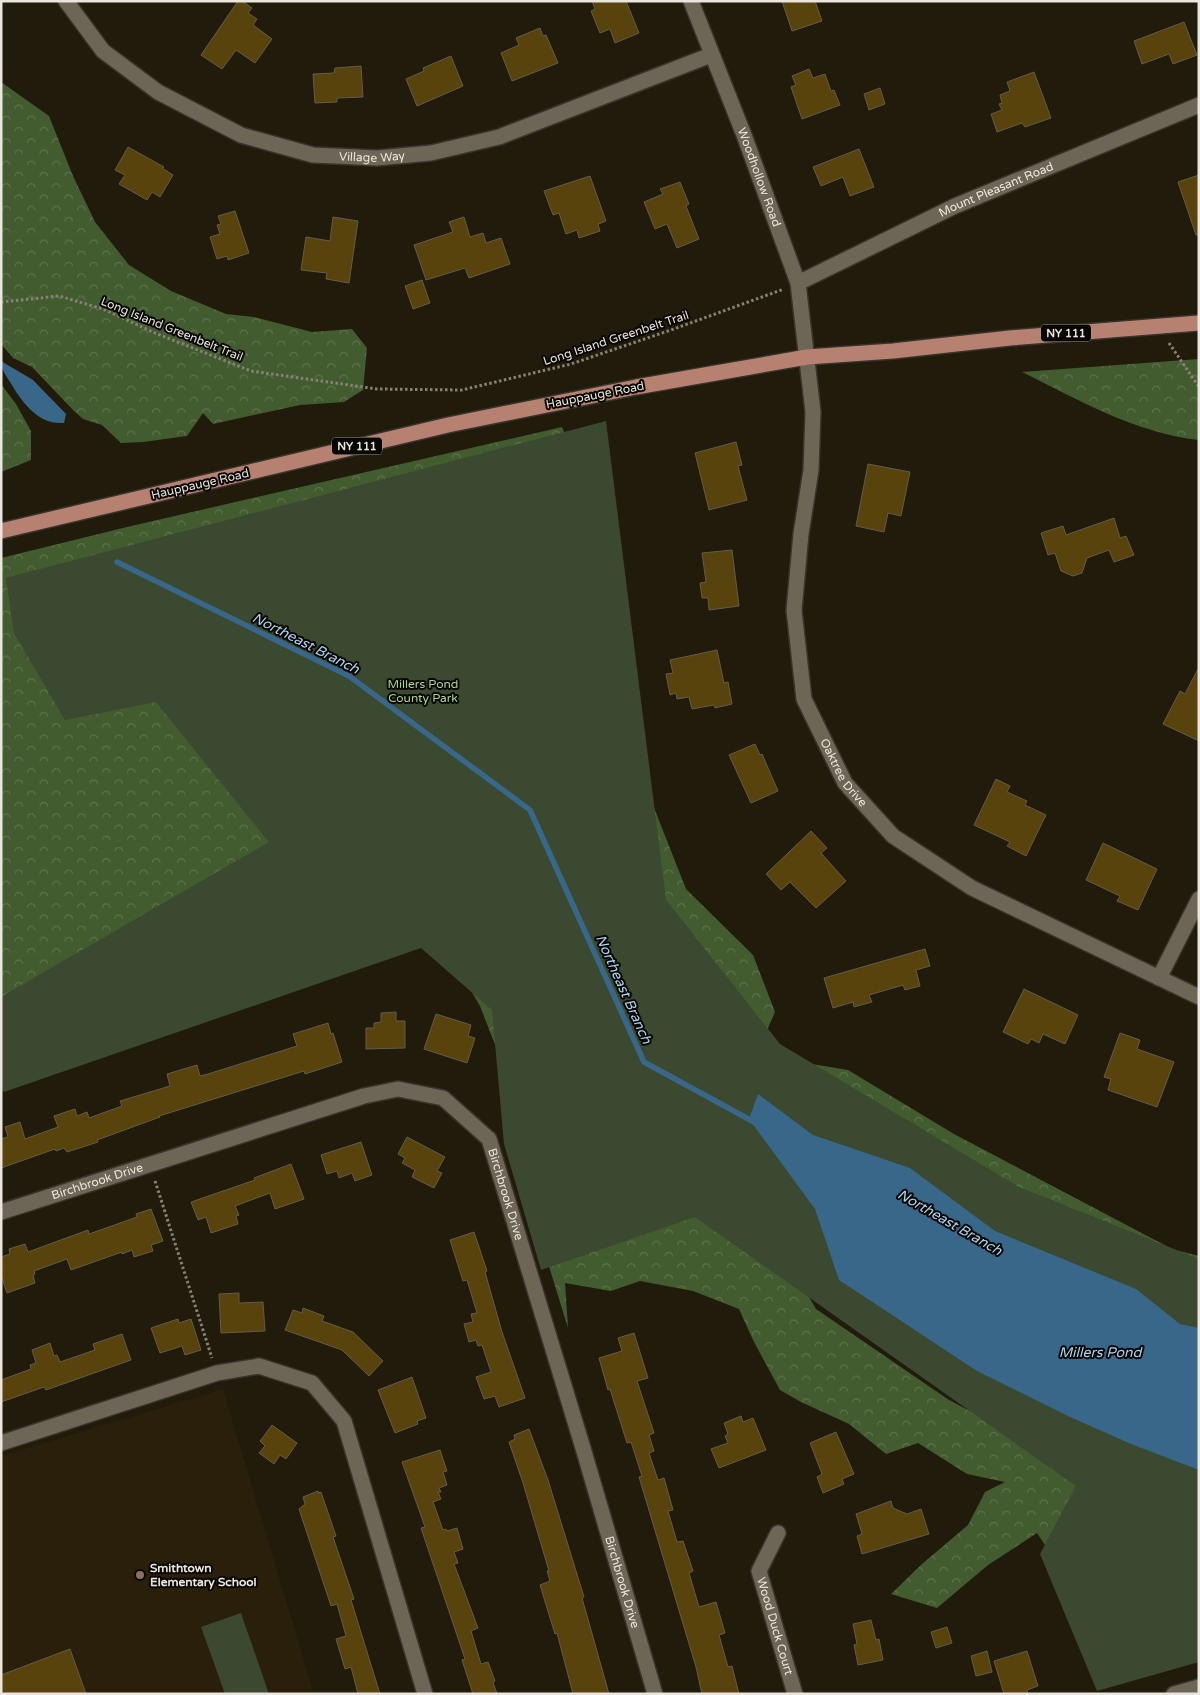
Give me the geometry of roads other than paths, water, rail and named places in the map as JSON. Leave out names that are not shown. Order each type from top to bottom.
[{"type":"main road","name":"Hauppauge Road","points":[[1,531],[448,425],[636,387],[807,357],[1199,323]]},
{"type":"street","name":"Village Way","points":[[66,1],[104,51],[158,92],[242,135],[313,155],[377,158],[431,153],[498,137],[711,55]]},
{"type":"street","name":"Woodhollow Road","points":[[691,1],[744,135],[798,284],[807,357]]},
{"type":"street","name":"Mount Pleasant Road","points":[[798,284],[955,206],[1199,106]]},
{"type":"street","name":"Oaktree Drive","points":[[807,357],[813,412],[812,470],[801,534],[794,610],[804,699],[845,783],[893,836],[972,888],[1199,997]]},
{"type":"street","points":[[1159,978],[1199,899]]},
{"type":"street","name":"Birchbrook Drive","points":[[1,1212],[364,1096],[398,1089],[443,1098],[489,1139],[583,1448],[655,1694]]},
{"type":"street","points":[[1,1442],[217,1373],[259,1366],[312,1383],[344,1421],[425,1694]]},
{"type":"street","name":"Wood Duck Court","points":[[778,1533],[759,1571],[795,1694]]},
{"type":"street","points":[[1174,1694],[1199,1686]]},
{"type":"water","points":[[1,361],[33,380],[66,414],[64,423],[46,420],[32,411],[5,375]]},
{"type":"water","name":"Millers Pond","points":[[758,1094],[813,1135],[910,1168],[995,1231],[1136,1289],[1180,1324],[1199,1328],[1199,1470],[1131,1444],[1068,1416],[977,1371],[839,1280],[815,1209],[749,1119]]},
{"type":"waterway","name":"Northeast Branch","points":[[117,562],[349,676],[530,810],[644,1062],[754,1122]]},
{"type":"place","name":"Smithtown Elementary School","points":[[140,1575]]},
{"type":"park label","name":"Millers Pond County Park","points":[[423,691]]}]
